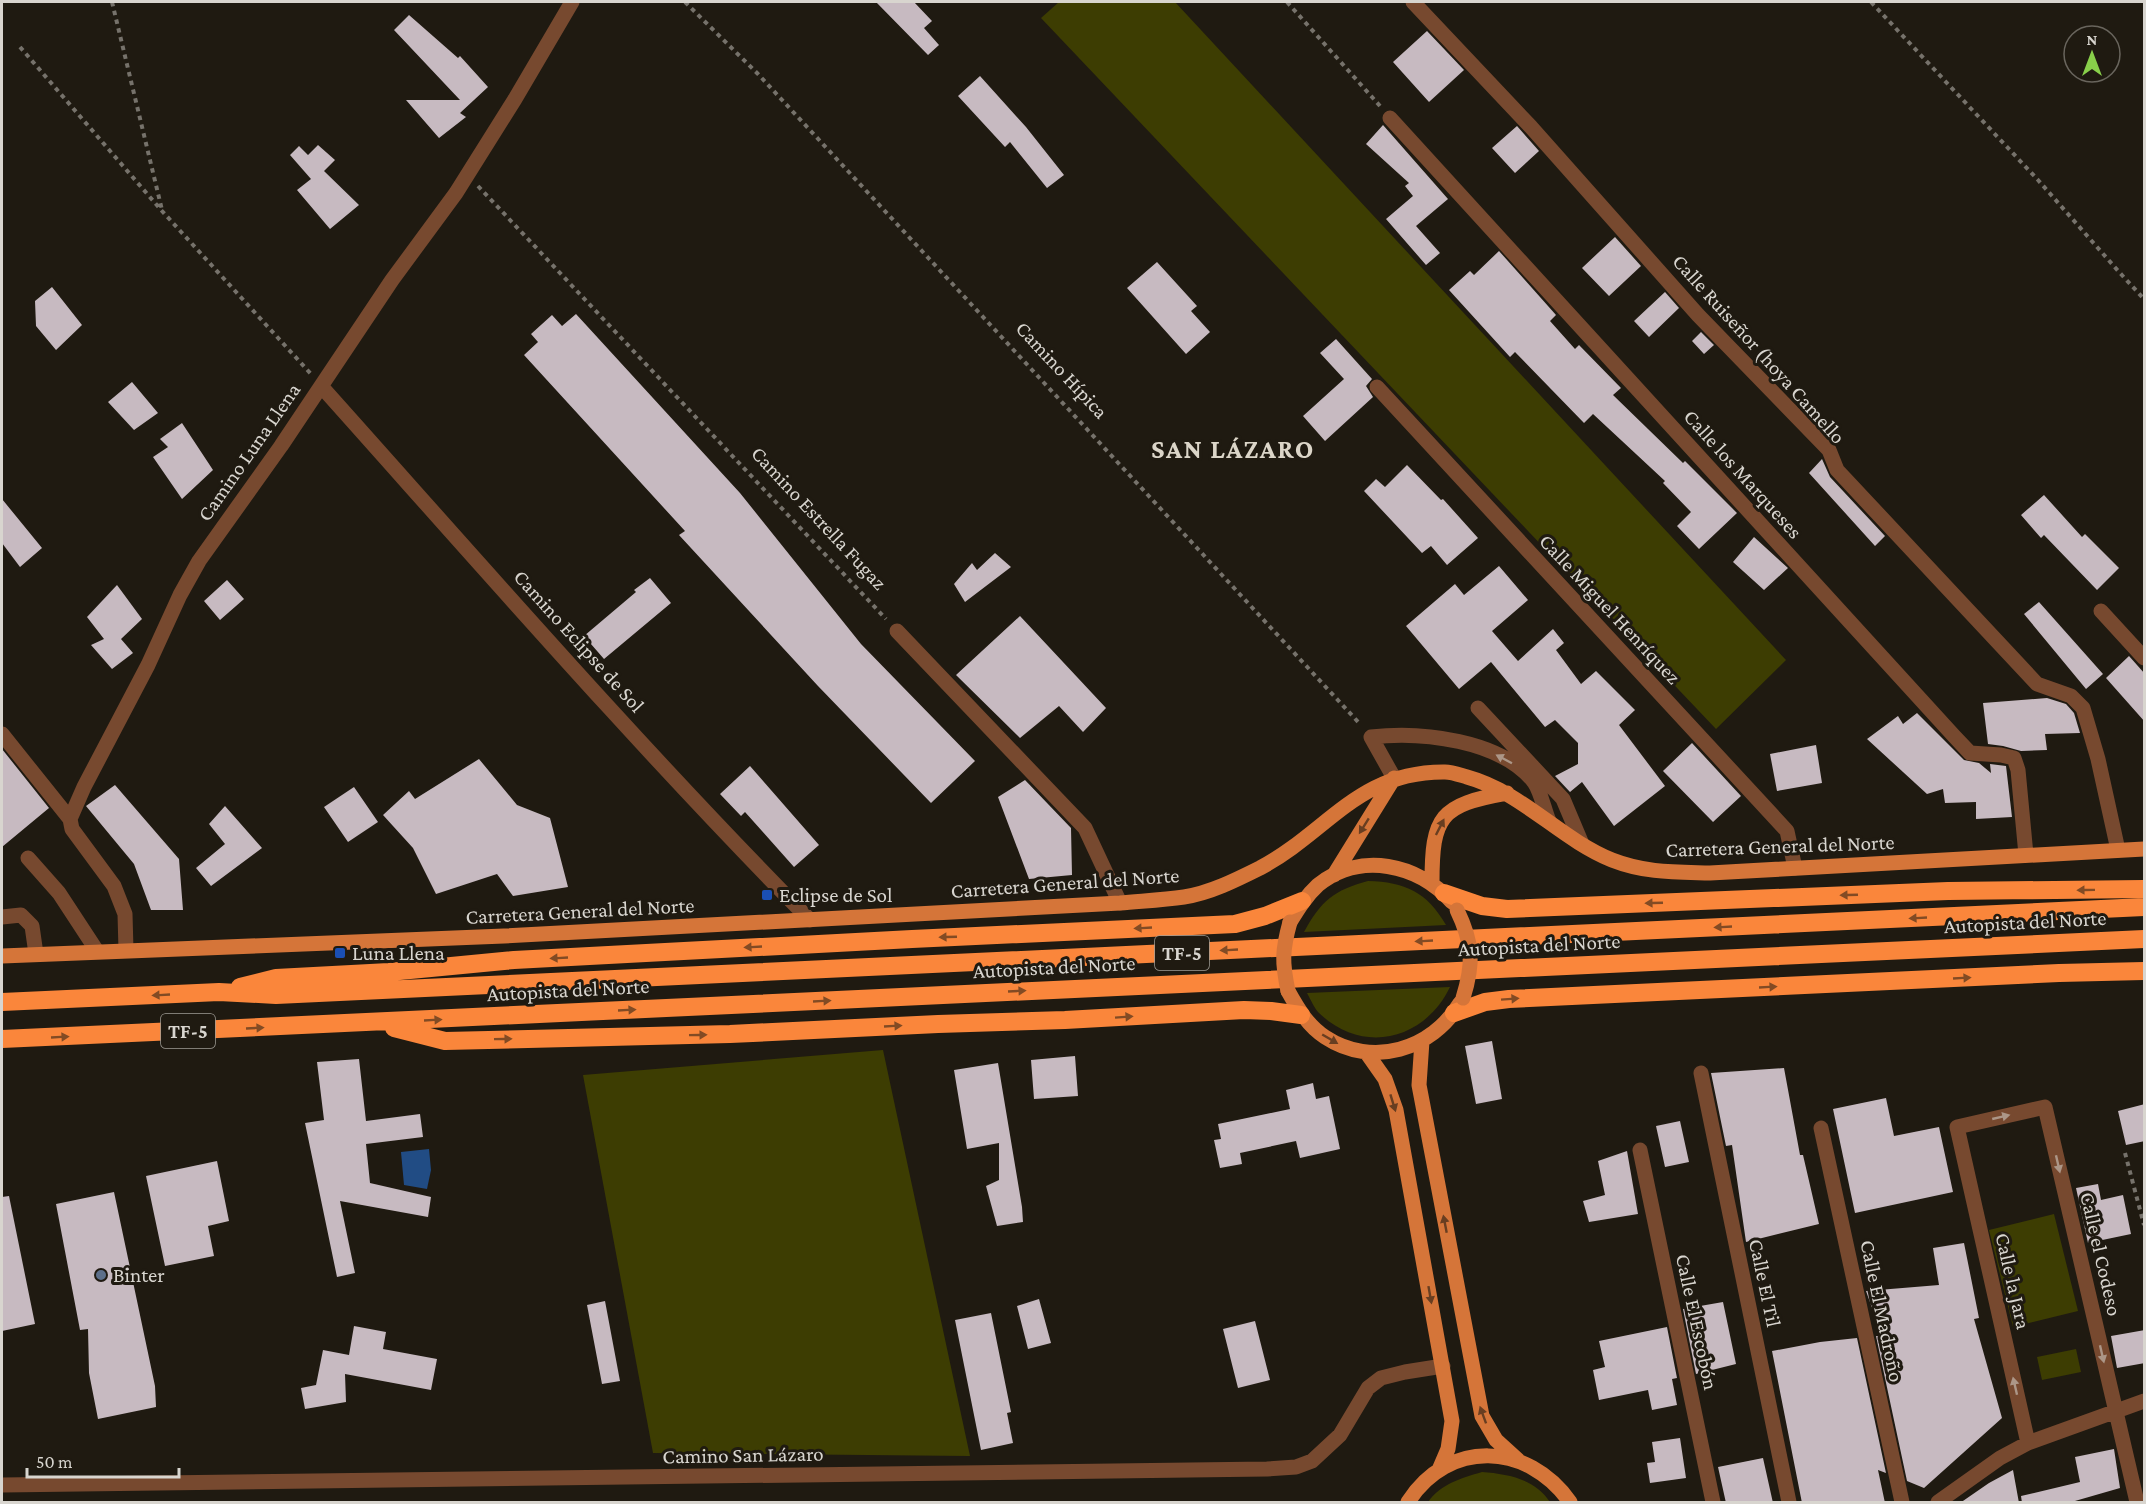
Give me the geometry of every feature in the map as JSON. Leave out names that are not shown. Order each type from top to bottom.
[{"type":"highway","points":[[1438,888],[1482,906],[1507,909],[1948,891],[2145,889]]},
{"type":"highway","points":[[219,992],[276,978],[389,972],[514,960],[1235,924],[1265,916],[1302,901]]},
{"type":"highway","name":"Autopista del Norte","points":[[2,1002],[219,992],[288,994],[2145,907]]},
{"type":"highway","name":"Autopista del Norte","points":[[2,1040],[2145,939]]},
{"type":"highway","points":[[1458,1005],[1509,999],[2145,971]]},
{"type":"highway","points":[[374,1022],[445,1041],[730,1034],[1244,1010],[1301,1015]]},
{"type":"main road","name":"Carretera General del Norte","points":[[2,956],[515,936],[1120,903],[1186,897],[1218,887],[1261,867],[1288,851],[1367,790],[1394,778],[1447,772],[1479,780],[1507,793],[1582,844],[1612,860],[1653,872],[1710,873],[2145,849]]},
{"type":"main road","points":[[1334,875],[1394,778]]},
{"type":"main road","points":[[1438,888],[1432,850],[1437,827],[1450,810],[1475,799],[1507,793]]},
{"type":"main road","points":[[1379,865],[1403,868],[1418,874],[1438,888],[1457,910],[1466,928],[1471,947],[1469,978],[1458,1005],[1438,1030],[1422,1041],[1397,1050],[1366,1052],[1344,1047],[1324,1037],[1301,1015],[1288,992],[1283,968],[1283,949],[1290,922],[1302,901],[1318,885],[1334,875],[1356,867],[1379,865]]},
{"type":"main road","points":[[1422,1041],[1419,1085],[1482,1416],[1496,1440],[1518,1460]]},
{"type":"main road","points":[[1366,1052],[1385,1079],[1396,1110],[1443,1366],[1452,1421],[1448,1449],[1439,1470]]},
{"type":"main road","points":[[1408,1503],[1422,1484],[1439,1470],[1457,1461],[1477,1456],[1498,1456],[1518,1460],[1541,1471],[1560,1488],[1570,1503]]},
{"type":"street","name":"Camino Luna Llena","points":[[70,819],[199,561],[467,175],[572,2]]},
{"type":"street","name":"Calle Ruiseñor (hoya Camello","points":[[1413,2],[1531,127],[1698,315],[1829,450],[1837,470],[2037,684],[2071,696],[2083,708],[2098,759],[2118,850]]},
{"type":"street","name":"Calle los Marqueses","points":[[1390,118],[1970,753],[2014,758],[2018,770],[2026,855]]},
{"type":"street","name":"Camino Eclipse de Sol","points":[[321,386],[566,660],[762,872],[810,920]]},
{"type":"street","name":"Calle Miguel Henríquez","points":[[1377,387],[1787,831],[1795,868]]},
{"type":"street","points":[[2101,611],[2145,658]]},
{"type":"street","points":[[897,631],[1085,828],[1120,903]]},
{"type":"street","points":[[1478,708],[1563,799],[1582,844]]},
{"type":"street","points":[[2,734],[70,819],[72,829],[114,886],[125,914],[126,950]]},
{"type":"street","points":[[1394,778],[1371,737],[1404,735],[1432,737],[1480,747],[1512,762],[1534,783],[1549,821]]},
{"type":"street","points":[[28,858],[59,893],[97,951]]},
{"type":"street","points":[[2,917],[21,915],[32,926],[36,954]]},
{"type":"street","name":"Calle El Til","points":[[1701,1073],[1789,1503]]},
{"type":"street","name":"Calle la Jara","points":[[2028,1443],[1957,1127],[2045,1107]]},
{"type":"street","name":"Calle el Codeso","points":[[2045,1107],[2137,1503]]},
{"type":"street","name":"Calle El Madroño","points":[[1821,1128],[1902,1503]]},
{"type":"street","name":"Calle El Escobón","points":[[1640,1150],[1713,1503]]},
{"type":"street","name":"Camino San Lázaro","points":[[2,1485],[1296,1467],[1312,1461],[1340,1435],[1368,1388],[1381,1378],[1443,1366]]},
{"type":"street","points":[[1938,1503],[2000,1458],[2028,1443],[2145,1401]]},
{"type":"path","points":[[112,2],[162,211]]},
{"type":"path","name":"Camino Hípica","points":[[685,2],[766,83],[1371,737]]},
{"type":"path","points":[[1287,2],[1390,118]]},
{"type":"path","points":[[1871,2],[2030,171],[2145,299]]},
{"type":"path","points":[[20,47],[162,211],[321,386]]},
{"type":"path","name":"Camino Estrella Fugaz","points":[[467,175],[897,631]]},
{"type":"path","points":[[2126,1153],[2145,1225]]},
{"type":"shaded area","points":[[1059,2],[1175,2],[1786,660],[1716,729],[1041,18]]},
{"type":"shaded area","points":[[1368,881],[1393,884],[1414,891],[1431,904],[1446,925],[1304,932],[1316,912],[1330,898],[1346,888]]},
{"type":"shaded area","points":[[1450,987],[1439,1005],[1425,1019],[1392,1036],[1374,1037],[1355,1034],[1337,1026],[1317,1011],[1307,993]]},
{"type":"shaded area","points":[[883,1050],[970,1456],[653,1453],[583,1075]]},
{"type":"shaded area","points":[[2054,1214],[2078,1311],[2013,1327],[1989,1230]]},
{"type":"shaded area","points":[[2076,1349],[2081,1372],[2042,1380],[2037,1357]]},
{"type":"shaded area","points":[[1482,1472],[1520,1479],[1537,1488],[1550,1502],[1428,1502],[1445,1486]]},
{"type":"water","points":[[429,1149],[431,1170],[427,1189],[404,1185],[401,1152]]},
{"type":"building","points":[[876,2],[914,2],[932,21],[924,28],[939,45],[928,55]]},
{"type":"building","points":[[409,15],[458,58],[460,56],[488,87],[460,113],[466,117],[439,138],[406,100],[460,100],[394,30]]},
{"type":"building","points":[[1427,31],[1464,70],[1429,102],[1393,62]]},
{"type":"building","points":[[980,76],[1026,127],[1064,175],[1047,188],[1010,142],[1005,147],[958,96]]},
{"type":"building","points":[[1383,125],[1448,199],[1416,226],[1440,253],[1426,265],[1386,219],[1413,196],[1405,186],[1409,183],[1366,144]]},
{"type":"building","points":[[1517,126],[1539,151],[1515,173],[1492,148]]},
{"type":"building","points":[[318,145],[335,160],[324,171],[359,205],[330,229],[297,190],[311,179],[290,155],[299,146],[308,155]]},
{"type":"building","points":[[1615,237],[1641,266],[1609,296],[1582,268]]},
{"type":"building","points":[[1499,251],[1556,315],[1550,321],[1575,349],[1579,345],[1621,388],[1613,395],[1683,463],[1685,461],[1737,513],[1699,549],[1677,526],[1691,512],[1663,483],[1665,481],[1593,414],[1584,423],[1515,352],[1510,357],[1449,290],[1470,271],[1474,275]]},
{"type":"building","points":[[1157,262],[1197,306],[1191,311],[1210,332],[1186,354],[1127,288]]},
{"type":"building","points":[[52,287],[82,325],[56,350],[36,326],[35,301]]},
{"type":"building","points":[[1665,292],[1679,308],[1649,337],[1634,321]]},
{"type":"building","points":[[576,314],[740,493],[861,644],[975,761],[931,803],[818,686],[679,535],[685,531],[524,355],[538,342],[531,334],[552,315],[562,326]]},
{"type":"building","points":[[1701,332],[1714,345],[1704,354],[1692,341]]},
{"type":"building","points":[[1336,339],[1372,379],[1366,386],[1373,397],[1325,441],[1303,416],[1344,379],[1320,353]]},
{"type":"building","points":[[132,382],[158,413],[134,430],[108,402]]},
{"type":"building","points":[[182,423],[213,470],[182,499],[153,457],[168,447],[160,439]]},
{"type":"building","points":[[1822,459],[1830,477],[1885,536],[1875,546],[1809,473]]},
{"type":"building","points":[[1407,465],[1441,500],[1443,499],[1478,538],[1447,565],[1431,546],[1422,553],[1364,491],[1376,479],[1385,487]]},
{"type":"building","points":[[2044,495],[2082,537],[2085,534],[2119,568],[2097,590],[2044,535],[2041,538],[2021,515]]},
{"type":"building","points":[[2,499],[42,548],[20,567],[2,543]]},
{"type":"building","points":[[1754,537],[1788,568],[1764,590],[1733,562]]},
{"type":"building","points":[[995,553],[1011,567],[965,602],[954,584],[972,563],[977,570]]},
{"type":"building","points":[[1499,566],[1528,600],[1492,631],[1518,661],[1553,629],[1564,643],[1556,650],[1581,684],[1596,671],[1635,710],[1619,725],[1665,786],[1614,826],[1582,782],[1570,792],[1555,776],[1578,764],[1578,743],[1555,720],[1545,727],[1491,662],[1459,689],[1406,626],[1455,584],[1464,595]]},
{"type":"building","points":[[650,578],[671,603],[604,659],[584,636]]},
{"type":"building","points":[[227,580],[244,599],[220,620],[204,601]]},
{"type":"building","points":[[117,585],[142,619],[121,639],[133,653],[112,669],[91,645],[104,639],[87,617]]},
{"type":"building","points":[[2039,602],[2103,674],[2086,689],[2024,614]]},
{"type":"building","points":[[1020,616],[1106,708],[1083,732],[1059,706],[1020,738],[956,675]]},
{"type":"building","points":[[2129,656],[2145,674],[2145,722],[2106,678]]},
{"type":"building","points":[[2047,698],[2066,704],[2074,713],[2080,733],[2045,734],[2047,750],[2021,751],[1988,744],[1983,703]]},
{"type":"building","points":[[1917,713],[1964,760],[1979,763],[1991,773],[1990,764],[2006,766],[2012,817],[1976,819],[1976,802],[1945,803],[1943,789],[1927,794],[1867,739],[1898,716],[1903,724]]},
{"type":"building","points":[[1692,743],[1741,796],[1713,822],[1663,771]]},
{"type":"building","points":[[1816,745],[1822,783],[1777,791],[1770,754]]},
{"type":"building","points":[[2,749],[49,808],[2,847]]},
{"type":"building","points":[[479,759],[517,805],[550,818],[568,887],[513,896],[497,874],[436,894],[413,848],[383,815],[409,791],[415,799]]},
{"type":"building","points":[[750,766],[819,845],[794,867],[745,812],[741,816],[720,794]]},
{"type":"building","points":[[1025,780],[1071,828],[1072,875],[1029,879],[998,797]]},
{"type":"building","points":[[115,785],[179,859],[183,910],[151,910],[134,864],[86,806]]},
{"type":"building","points":[[354,787],[378,822],[348,842],[324,807]]},
{"type":"building","points":[[225,806],[262,848],[211,886],[196,868],[225,844],[209,824]]},
{"type":"building","points":[[1492,1041],[1502,1099],[1476,1104],[1465,1046]]},
{"type":"building","points":[[1075,1056],[1078,1096],[1034,1099],[1031,1060]]},
{"type":"building","points":[[359,1059],[366,1121],[420,1114],[423,1137],[366,1144],[370,1183],[431,1197],[428,1217],[340,1201],[355,1273],[337,1277],[305,1123],[324,1120],[317,1062]]},
{"type":"building","points":[[998,1063],[1023,1222],[997,1226],[986,1186],[999,1180],[999,1143],[967,1149],[954,1070]]},
{"type":"building","points":[[1784,1068],[1800,1155],[1803,1155],[1819,1224],[1746,1242],[1732,1145],[1726,1146],[1711,1073]]},
{"type":"building","points":[[1313,1083],[1316,1099],[1329,1096],[1340,1149],[1300,1158],[1296,1141],[1240,1153],[1242,1164],[1220,1168],[1214,1140],[1221,1139],[1218,1124],[1290,1109],[1286,1090]]},
{"type":"building","points":[[1886,1098],[1894,1136],[1939,1127],[1953,1192],[1855,1213],[1833,1109]]},
{"type":"building","points":[[2145,1104],[2145,1141],[2126,1145],[2118,1111]]},
{"type":"building","points":[[1680,1121],[1689,1162],[1665,1167],[1656,1126]]},
{"type":"building","points":[[1627,1151],[1638,1214],[1589,1222],[1583,1201],[1605,1195],[1598,1161]]},
{"type":"building","points":[[217,1161],[229,1221],[208,1226],[214,1256],[165,1266],[146,1176]]},
{"type":"building","points":[[2098,1184],[2101,1200],[2123,1195],[2131,1234],[2088,1243],[2076,1188]]},
{"type":"building","points":[[114,1192],[155,1386],[156,1407],[98,1419],[89,1373],[88,1329],[80,1330],[56,1204]]},
{"type":"building","points":[[9,1196],[35,1324],[2,1331],[2,1197]]},
{"type":"building","points":[[1964,1243],[1979,1318],[1974,1319],[2002,1418],[1924,1488],[1907,1481],[1876,1336],[1882,1336],[1866,1291],[1939,1285],[1933,1248]]},
{"type":"building","points":[[1039,1299],[1051,1343],[1028,1349],[1017,1306]]},
{"type":"building","points":[[605,1301],[620,1381],[602,1384],[587,1305]]},
{"type":"building","points":[[1723,1302],[1736,1364],[1696,1374],[1683,1309]]},
{"type":"building","points":[[991,1313],[1011,1412],[1007,1413],[1013,1443],[981,1450],[955,1320]]},
{"type":"building","points":[[1255,1321],[1270,1380],[1238,1388],[1223,1329]]},
{"type":"building","points":[[354,1326],[386,1332],[383,1349],[437,1359],[431,1390],[345,1374],[346,1402],[305,1409],[301,1388],[316,1385],[323,1350],[349,1355]]},
{"type":"building","points":[[1667,1327],[1677,1378],[1672,1379],[1677,1405],[1652,1410],[1648,1390],[1599,1400],[1593,1370],[1605,1367],[1599,1341]]},
{"type":"building","points":[[2145,1330],[2145,1363],[2117,1368],[2111,1336]]},
{"type":"building","points":[[1857,1338],[1886,1473],[1878,1470],[1885,1503],[1802,1503],[1772,1351]]},
{"type":"building","points":[[1680,1438],[1686,1478],[1650,1483],[1647,1463],[1655,1462],[1652,1442]]},
{"type":"building","points":[[2114,1449],[2120,1488],[2068,1503],[2022,1503],[2021,1496],[2080,1482],[2075,1457]]},
{"type":"building","points":[[1763,1458],[1773,1503],[1726,1503],[1718,1467]]},
{"type":"building","points":[[2013,1470],[2019,1503],[1960,1503],[1989,1483]]},
{"type":"place","name":"Eclipse de Sol","points":[[767,895]]},
{"type":"place","name":"Luna Llena","points":[[340,953]]},
{"type":"place","name":"Binter","points":[[101,1275]]},
{"type":"district","name":"SAN LÁZARO","points":[[1233,449]]}]
